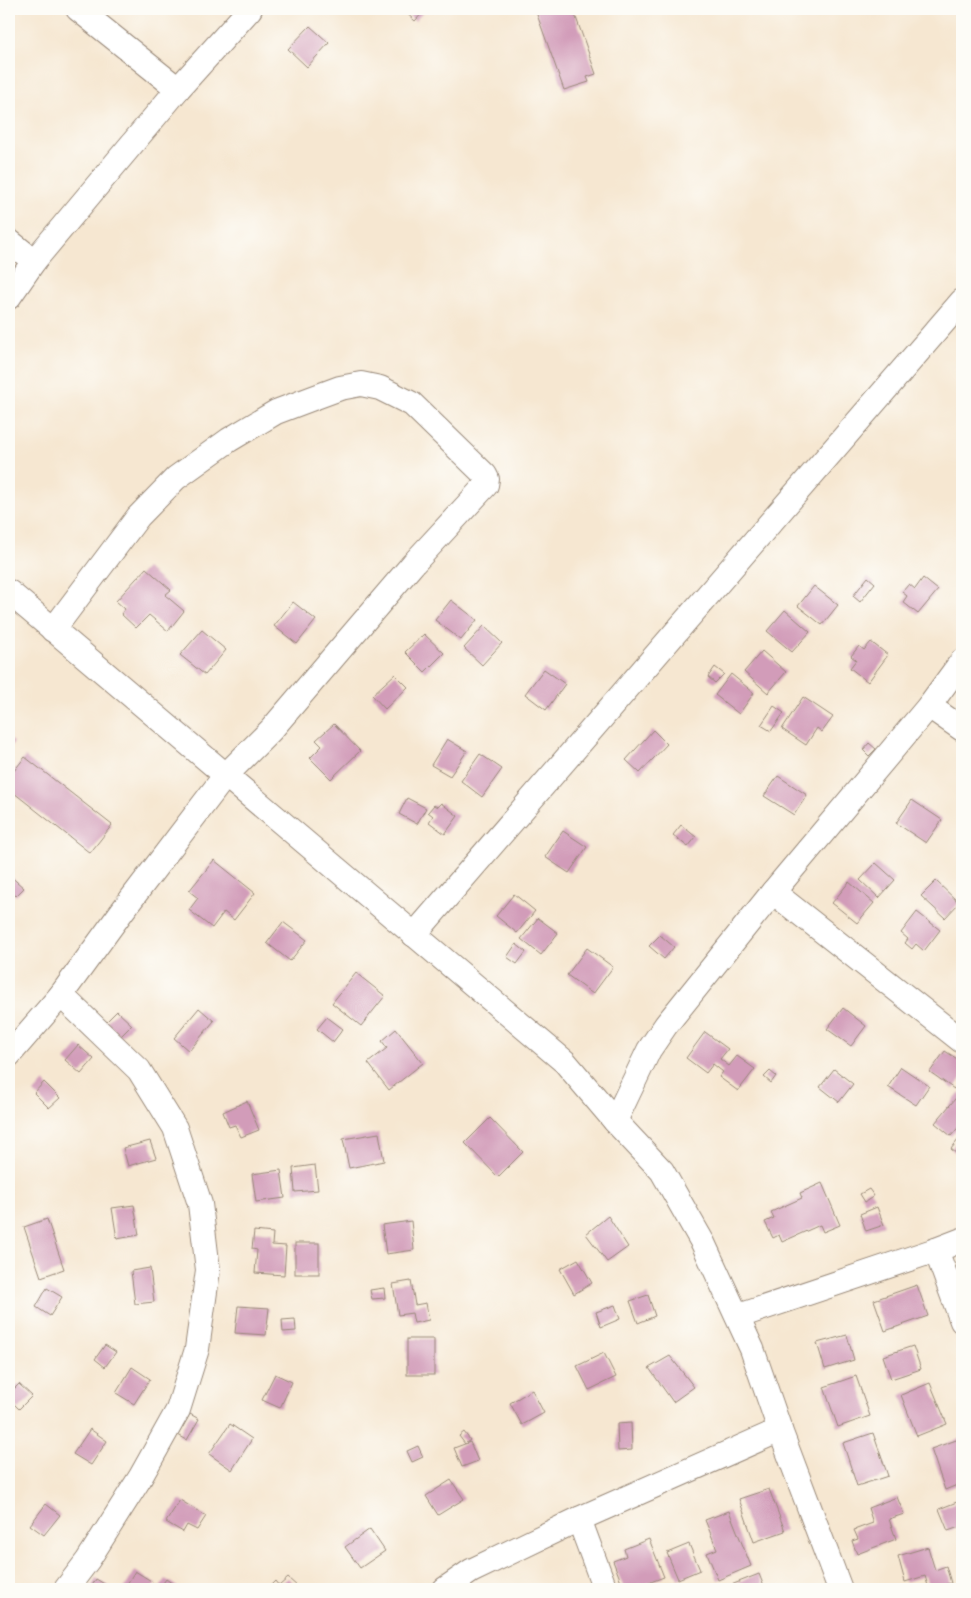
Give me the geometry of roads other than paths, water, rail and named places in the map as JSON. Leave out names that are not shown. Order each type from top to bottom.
[{"type":"street","points":[[78,9],[178,89]]},
{"type":"street","points":[[9,297],[34,261],[178,89],[250,9]]},
{"type":"street","points":[[9,241],[34,261]]},
{"type":"street","points":[[414,935],[962,301]]},
{"type":"street","points":[[9,1055],[60,995],[225,776],[271,730],[413,564],[486,485],[487,479],[412,404],[380,388],[361,384],[340,388],[276,412],[229,440],[176,478],[138,517],[53,630]]},
{"type":"street","points":[[9,592],[565,1062],[615,1121],[662,1171],[703,1243],[738,1316],[752,1349],[780,1430],[840,1589]]},
{"type":"street","points":[[615,1121],[649,1050],[666,1025],[773,892],[929,706],[962,661]]},
{"type":"street","points":[[929,706],[962,730]]},
{"type":"street","points":[[773,892],[962,1041]]},
{"type":"street","points":[[60,995],[140,1070],[175,1128],[200,1204],[208,1270],[197,1349],[178,1410],[140,1478],[88,1560],[66,1589]]},
{"type":"street","points":[[738,1316],[962,1240]]},
{"type":"street","points":[[936,1250],[962,1321]]},
{"type":"street","points":[[446,1589],[471,1571],[579,1519],[780,1430]]},
{"type":"street","points":[[579,1519],[605,1589]]}]
